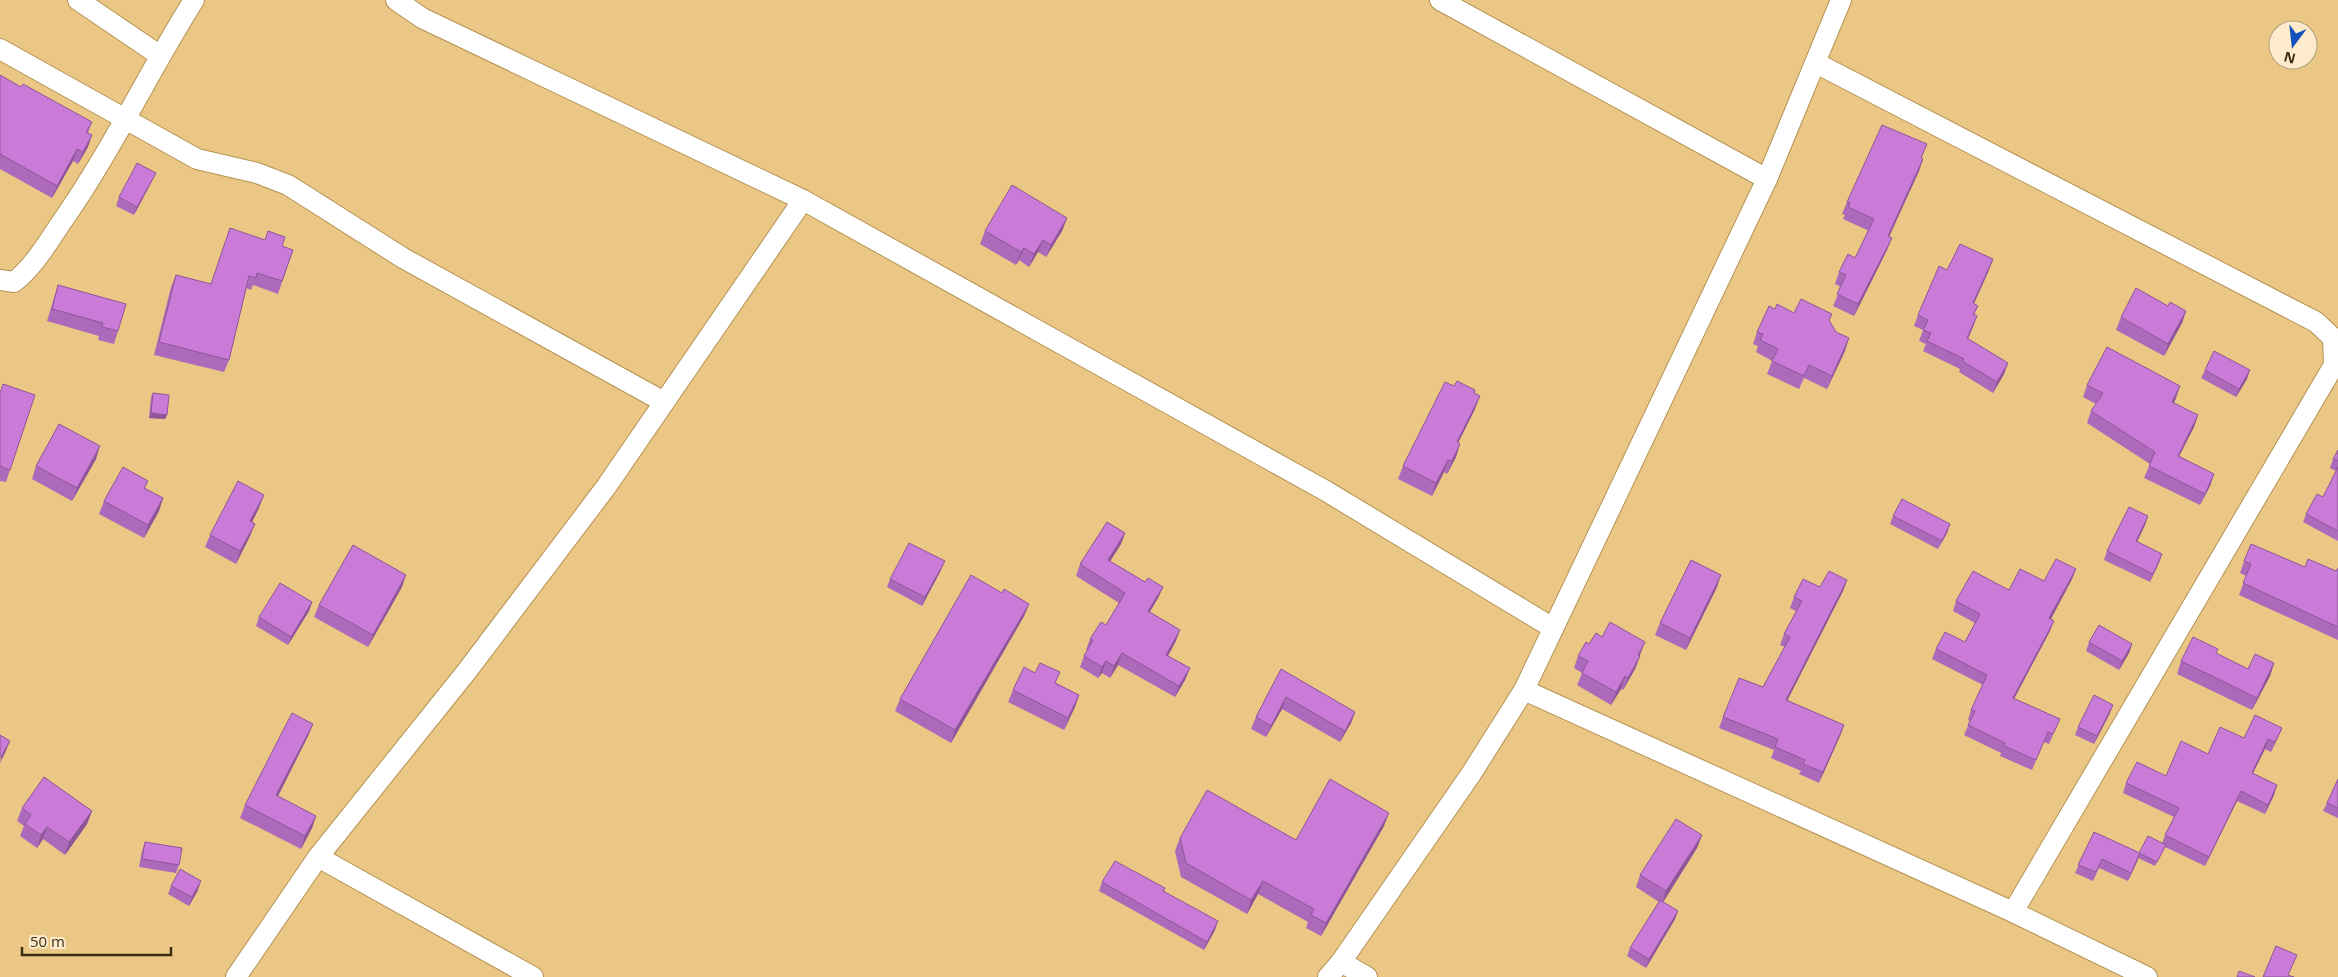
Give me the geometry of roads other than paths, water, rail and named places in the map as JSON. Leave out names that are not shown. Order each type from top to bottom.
[{"type":"street","points":[[78,0],[160,55]]},
{"type":"street","points":[[0,280],[14,282],[28,271],[88,185],[160,55],[194,0]]},
{"type":"street","points":[[396,0],[422,18],[803,200],[1326,491],[1553,628]]},
{"type":"street","points":[[1440,0],[1767,179]]},
{"type":"street","points":[[1367,977],[1334,970],[1472,774],[1524,690],[1767,179],[1841,0]]},
{"type":"street","points":[[0,49],[197,159],[257,173],[288,185],[402,258],[664,402]]},
{"type":"street","points":[[1816,63],[2316,322],[2333,338],[2334,365],[2013,912]]},
{"type":"street","points":[[236,977],[318,857],[472,664],[606,487],[803,200]]},
{"type":"street","points":[[2312,400],[2338,389]]},
{"type":"street","points":[[1524,690],[2013,912],[2147,977]]},
{"type":"street","points":[[318,857],[533,977]]}]
